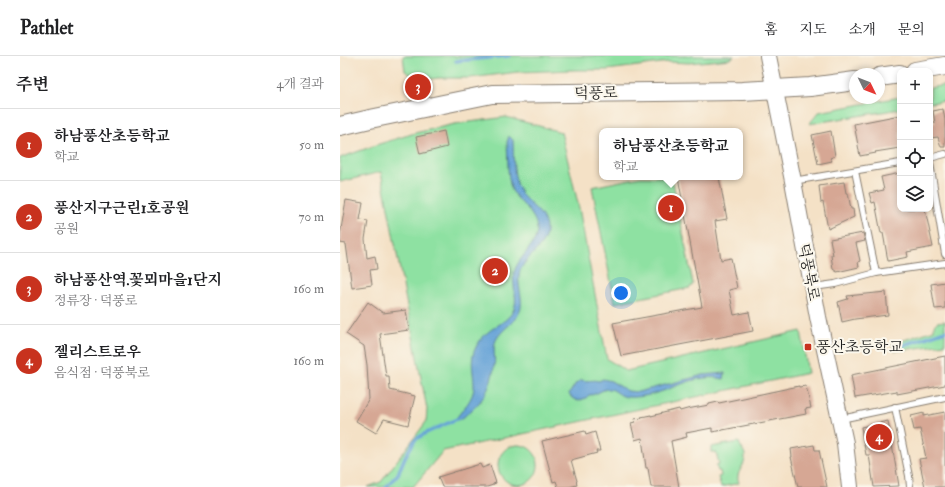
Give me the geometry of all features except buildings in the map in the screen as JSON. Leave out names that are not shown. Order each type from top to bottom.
[{"type":"main road","points":[[933,68],[945,66]]},
{"type":"main road","points":[[885,76],[897,74]]},
{"type":"main road","name":"덕풍로","points":[[340,126],[492,94],[774,89],[810,87],[849,82]]},
{"type":"street","name":"덕풍북로","points":[[768,56],[812,287],[845,443],[850,487]]},
{"type":"lane","points":[[933,157],[945,154]]},
{"type":"lane","points":[[793,181],[897,164]]},
{"type":"lane","points":[[855,171],[876,274]]},
{"type":"lane","points":[[932,176],[945,254]]},
{"type":"lane","points":[[812,287],[835,284],[876,274],[945,263]]},
{"type":"lane","points":[[840,419],[945,397]]},
{"type":"lane","points":[[895,407],[910,476],[910,487]]},
{"type":"green space","points":[[403,56],[734,56],[730,59],[689,63],[669,62],[607,70],[518,72],[470,78],[438,78],[419,81],[405,71]]},
{"type":"green space","points":[[945,85],[945,101],[933,103],[933,87]]},
{"type":"green space","points":[[897,98],[897,109],[809,124],[819,112],[862,104],[885,104],[885,100]]},
{"type":"green space","points":[[506,117],[561,132],[579,208],[607,359],[626,371],[801,331],[808,373],[443,451],[413,487],[368,487],[381,482],[426,422],[427,409],[381,172],[340,182],[340,158],[415,133],[455,124]]},
{"type":"green space","points":[[626,180],[673,180],[693,284],[690,288],[615,303],[592,187]]},
{"type":"green space","points":[[945,321],[945,344],[895,351],[892,344],[934,330],[934,325],[937,322]]},
{"type":"green space","points":[[739,442],[744,452],[745,460],[738,476],[739,483],[721,487],[718,477],[721,476],[720,471],[718,471],[716,465],[719,464],[716,452],[711,452],[711,447]]},
{"type":"green space","points":[[522,445],[529,448],[535,454],[538,465],[537,473],[529,482],[522,485],[514,485],[507,482],[499,473],[498,461],[501,454],[510,446]]},
{"type":"water","points":[[509,136],[513,140],[514,166],[517,185],[523,196],[543,219],[546,231],[545,237],[543,242],[520,271],[520,312],[496,340],[494,347],[493,374],[489,387],[474,408],[462,418],[455,420],[472,396],[474,381],[472,361],[476,347],[485,334],[506,320],[514,309],[514,272],[518,263],[532,245],[537,231],[531,213],[518,199],[511,188],[507,142]]},
{"type":"water","points":[[725,373],[724,379],[703,378],[693,380],[664,391],[641,396],[625,397],[609,389],[589,395],[578,401],[572,398],[569,394],[576,383],[581,380],[599,381],[603,379],[611,381],[628,391],[638,392],[703,375]]},
{"type":"waterway","points":[[456,61],[509,56]]},
{"type":"waterway","points":[[901,346],[945,331]]},
{"type":"waterway","points":[[386,487],[398,474],[405,457],[415,440],[424,434],[459,418]]},
{"type":"place","name":"하남풍산역.꽃뫼마을1단지","points":[[418,87]]},
{"type":"place","name":"하남풍산초등학교","points":[[671,208]]},
{"type":"place","name":"풍산지구근린1호공원","points":[[495,271]]},
{"type":"place","name":"풍산초등학교","points":[[808,347]]},
{"type":"place","name":"젤리스트로우","points":[[879,437]]}]
